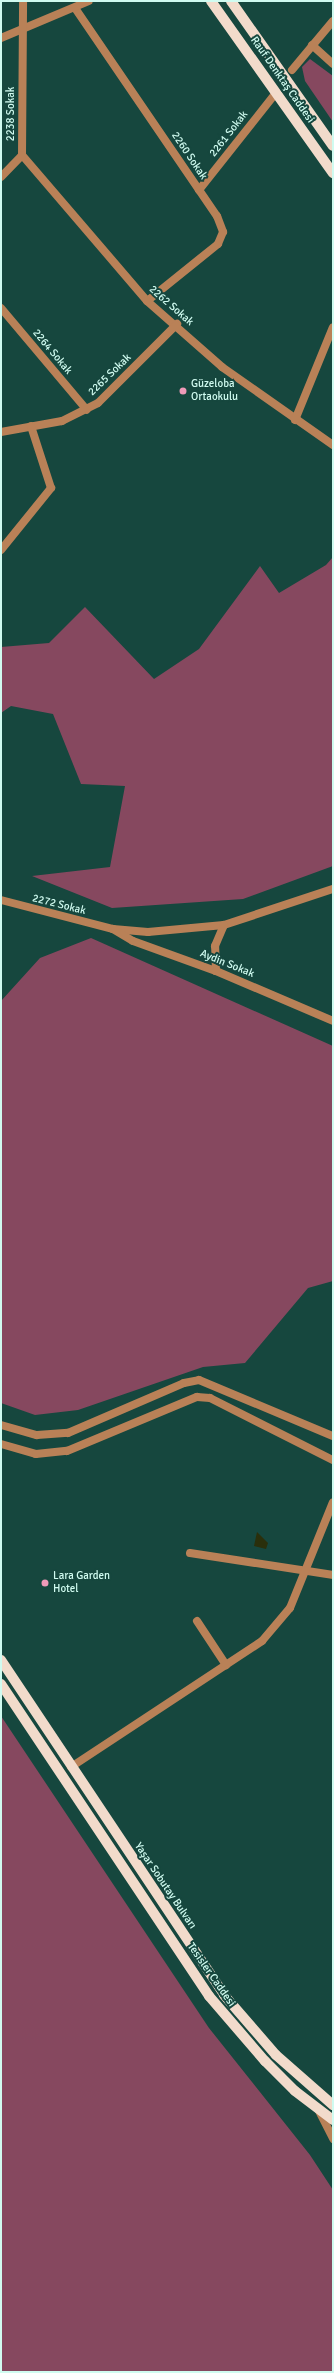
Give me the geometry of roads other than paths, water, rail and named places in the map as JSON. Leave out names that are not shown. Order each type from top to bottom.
[{"type":"main road","name":"Rauf Denktaş Caddesi","points":[[211,1],[333,173]]},
{"type":"main road","name":"Rauf Denktaş Caddesi","points":[[231,1],[333,146]]},
{"type":"main road","name":"Yaşar Sobutay Bulvarı","points":[[1,1660],[224,1995],[276,2056],[333,2104]]},
{"type":"main road","name":"Tesisler Caddesi","points":[[1,1684],[209,1996],[265,2061],[318,2110],[333,2120]]},
{"type":"street","name":"2238 Sokak","points":[[22,155],[23,1]]},
{"type":"street","points":[[1,38],[89,1]]},
{"type":"street","name":"2260 Sokak","points":[[75,8],[217,216],[223,232],[218,244],[147,301]]},
{"type":"street","points":[[292,70],[333,21]]},
{"type":"street","points":[[312,45],[333,64]]},
{"type":"street","name":"2261 Sokak","points":[[199,190],[276,92]]},
{"type":"street","points":[[1,177],[22,155]]},
{"type":"street","name":"2262 Sokak","points":[[22,155],[147,301],[177,324],[222,367],[295,420],[333,445]]},
{"type":"street","name":"2264 Sokak","points":[[1,308],[87,410]]},
{"type":"street","name":"2265 Sokak","points":[[1,432],[62,421],[87,410],[98,403],[177,324]]},
{"type":"street","points":[[295,420],[331,336],[333,327]]},
{"type":"street","points":[[1,550],[51,488],[31,426]]},
{"type":"street","points":[[113,929],[148,932],[224,925],[333,889]]},
{"type":"street","name":"2272 Sokak","points":[[1,900],[113,929]]},
{"type":"street","points":[[216,971],[215,946],[224,925]]},
{"type":"street","name":"Aydin Sokak","points":[[113,929],[133,941],[216,971],[333,1021]]},
{"type":"street","points":[[1,1425],[37,1435],[68,1433],[184,1383],[199,1380],[333,1436]]},
{"type":"street","points":[[1,1444],[36,1454],[67,1451],[196,1397],[210,1398],[333,1460]]},
{"type":"street","points":[[71,1767],[262,1641],[290,1608],[303,1569],[333,1502]]},
{"type":"street","points":[[190,1553],[303,1569],[333,1576]]},
{"type":"street","points":[[197,1621],[226,1665]]},
{"type":"street","points":[[318,2110],[333,2139]]},
{"type":"place","name":"Güzeloba Ortaokulu","points":[[183,391]]},
{"type":"place","name":"Lara Garden Hotel","points":[[45,1583]]}]
